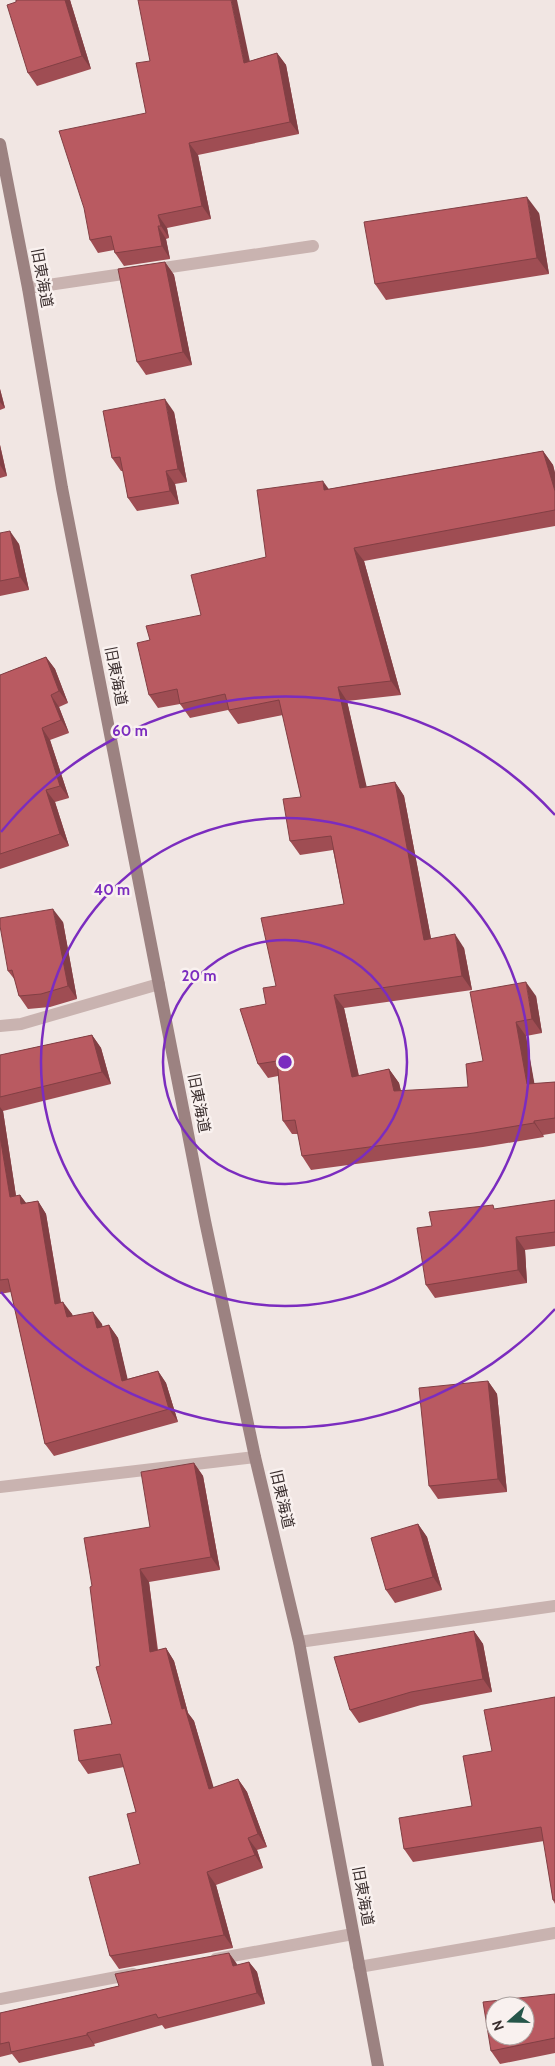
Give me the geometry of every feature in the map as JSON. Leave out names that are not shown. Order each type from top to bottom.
[{"type":"main road","name":"旧東海道","points":[[0,144],[28,288],[62,488],[205,1221],[255,1457],[299,1642],[378,2066]]},
{"type":"street","points":[[28,288],[313,246]]},
{"type":"street","points":[[0,1026],[21,1024],[159,984]]},
{"type":"street","points":[[0,1487],[255,1457]]},
{"type":"street","points":[[299,1642],[555,1606]]},
{"type":"street","points":[[359,1967],[555,1933]]},
{"type":"street","points":[[206,1961],[353,1934]]},
{"type":"street","points":[[0,1999],[147,1972]]},
{"type":"building","points":[[16,0],[65,0],[82,56],[28,73],[7,5],[16,2]]},
{"type":"building","points":[[138,0],[231,0],[244,63],[277,53],[290,122],[189,143],[202,206],[158,215],[161,226],[158,226],[162,246],[115,253],[111,236],[90,240],[84,208],[59,131],[146,113],[136,63],[150,61]]},
{"type":"building","points":[[527,197],[537,258],[375,284],[364,222]]},
{"type":"building","points":[[165,262],[183,352],[137,362],[118,269]]},
{"type":"building","points":[[165,399],[178,469],[166,471],[170,491],[128,498],[120,457],[112,458],[103,411]]},
{"type":"building","points":[[543,451],[555,491],[555,510],[354,548],[391,681],[338,687],[360,788],[395,782],[424,940],[455,934],[462,976],[334,995],[352,1077],[389,1069],[394,1091],[468,1087],[466,1064],[483,1061],[470,992],[526,982],[532,1019],[516,1022],[527,1084],[555,1082],[555,1118],[474,1133],[302,1156],[295,1120],[283,1121],[277,1061],[258,1064],[240,1009],[266,1004],[263,988],[276,986],[261,918],[344,904],[331,836],[290,841],[283,799],[301,797],[279,700],[229,710],[225,694],[180,704],[177,689],[149,695],[137,643],[150,640],[146,626],[201,615],[191,575],[266,557],[257,490],[323,481],[324,490]]},
{"type":"building","points":[[10,531],[20,577],[0,581],[0,533]]},
{"type":"building","points":[[46,657],[59,691],[51,695],[61,720],[42,728],[60,786],[46,790],[60,834],[0,854],[0,675]]},
{"type":"building","points":[[53,909],[68,986],[41,994],[19,996],[12,970],[8,971],[0,918]]},
{"type":"building","points":[[92,1035],[102,1072],[0,1097],[0,1055]]},
{"type":"building","points":[[0,1136],[10,1197],[20,1195],[21,1204],[38,1201],[55,1304],[63,1302],[67,1317],[93,1312],[97,1328],[109,1325],[122,1381],[158,1371],[169,1409],[45,1444],[8,1279],[0,1280]]},
{"type":"building","points":[[555,1200],[555,1232],[516,1237],[518,1270],[426,1285],[417,1228],[432,1226],[429,1212],[493,1205],[494,1209]]},
{"type":"building","points":[[488,1381],[498,1479],[429,1486],[419,1388]]},
{"type":"building","points":[[194,1463],[211,1557],[140,1569],[150,1652],[166,1648],[182,1709],[185,1708],[209,1789],[238,1779],[258,1834],[248,1838],[255,1855],[207,1872],[224,1935],[110,1956],[89,1877],[140,1864],[127,1814],[136,1812],[120,1754],[79,1761],[74,1730],[112,1724],[96,1667],[100,1666],[90,1587],[92,1586],[84,1538],[150,1527],[141,1472]]},
{"type":"building","points":[[418,1524],[433,1577],[386,1590],[371,1538]]},
{"type":"building","points":[[474,1631],[483,1679],[411,1692],[350,1710],[334,1657]]},
{"type":"building","points":[[555,1697],[555,1900],[553,1900],[541,1827],[404,1849],[399,1818],[472,1806],[463,1756],[492,1751],[484,1710]]},
{"type":"building","points":[[229,1953],[233,1966],[249,1962],[257,1993],[158,2018],[156,2014],[87,2033],[87,2035],[11,2052],[9,2042],[0,2044],[0,2013],[119,1986],[115,1974]]},
{"type":"building","points":[[555,1994],[555,2038],[535,2042],[535,1996]]},
{"type":"building","points":[[490,2046],[516,2046],[491,2051]]}]
